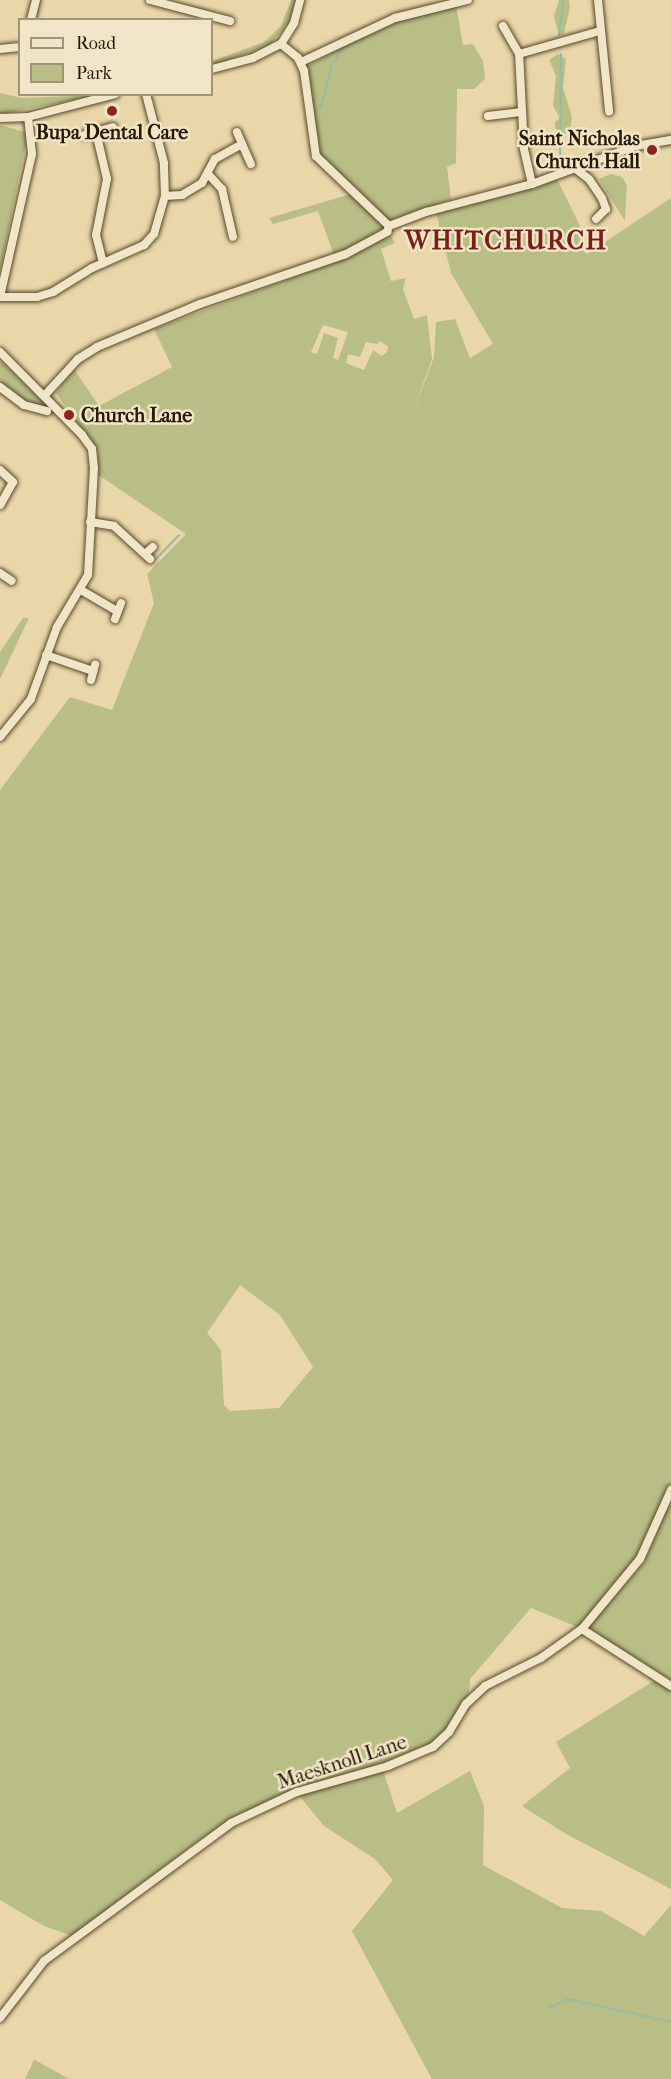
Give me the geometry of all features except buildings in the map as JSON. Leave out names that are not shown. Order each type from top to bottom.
[{"type":"street","points":[[32,18],[36,0]]},
{"type":"street","points":[[150,0],[230,21]]},
{"type":"street","points":[[213,69],[253,58],[281,44],[294,23],[300,0]]},
{"type":"street","points":[[301,62],[388,20],[468,0]]},
{"type":"street","points":[[598,0],[609,111]]},
{"type":"street","points":[[504,26],[519,54],[524,148],[532,184]]},
{"type":"street","points":[[519,54],[600,31]]},
{"type":"street","points":[[281,44],[301,62],[316,156],[389,226]]},
{"type":"street","points":[[0,49],[18,47]]},
{"type":"street","points":[[0,118],[28,117],[107,96]]},
{"type":"street","points":[[28,117],[32,154],[0,297],[37,297],[53,292],[104,263],[144,245],[161,218],[165,196],[163,151],[147,96]]},
{"type":"street","points":[[486,116],[522,112]]},
{"type":"street","points":[[84,135],[113,127]]},
{"type":"street","points":[[96,132],[107,179],[96,235],[104,263]]},
{"type":"street","points":[[237,132],[251,164]]},
{"type":"street","points":[[389,226],[426,212],[532,184],[644,144],[671,140]]},
{"type":"street","points":[[165,196],[193,191],[208,174],[215,159],[242,144]]},
{"type":"street","points":[[576,169],[589,179],[602,198],[606,209],[596,219]]},
{"type":"street","points":[[208,174],[222,189],[233,237]]},
{"type":"street","points":[[45,395],[78,359],[97,347],[200,304],[346,254],[387,232],[389,226]]},
{"type":"street","points":[[0,352],[45,395],[92,449],[90,562],[81,590],[61,620],[31,699],[0,737]]},
{"type":"street","points":[[0,387],[16,401],[41,413]]},
{"type":"street","points":[[0,470],[9,476],[11,489],[0,505]]},
{"type":"street","points":[[90,522],[114,526],[148,556],[153,547]]},
{"type":"street","points":[[1,577],[12,581]]},
{"type":"street","points":[[81,590],[118,611]]},
{"type":"street","points":[[46,656],[93,672]]},
{"type":"street","name":"Maesknoll Lane","points":[[0,2018],[44,1961],[203,1841],[297,1792],[388,1766],[433,1747],[449,1732],[466,1704],[484,1686],[541,1658],[582,1629],[640,1559],[671,1490]]},
{"type":"street","points":[[582,1629],[671,1686]]},
{"type":"green space","points":[[291,0],[297,0],[291,21],[268,47],[213,65],[213,61],[264,42],[281,26]]},
{"type":"green space","points":[[559,0],[569,0],[570,7],[564,34],[559,36],[554,16]]},
{"type":"green space","points":[[456,5],[463,45],[473,44],[483,61],[485,79],[474,89],[457,89],[456,163],[447,167],[451,199],[390,221],[318,154],[306,67],[388,22]]},
{"type":"green space","points":[[558,54],[566,59],[563,88],[572,117],[570,131],[563,134],[555,128],[555,122],[560,118],[553,106],[556,76],[549,60]]},
{"type":"green space","points":[[0,93],[22,98],[93,96],[7,113],[0,113]]},
{"type":"green space","points":[[0,125],[25,132],[26,142],[0,271]]},
{"type":"green space","points":[[611,174],[622,177],[627,185],[625,221],[599,179]]},
{"type":"green space","points":[[557,179],[580,226],[580,247],[587,254],[671,198],[671,1483],[638,1559],[582,1629],[531,1608],[470,1679],[469,1693],[447,1730],[431,1746],[388,1766],[384,1773],[397,1813],[470,1771],[484,1806],[483,1865],[562,1908],[601,1911],[644,1936],[671,1905],[671,2079],[432,2079],[352,1931],[393,1880],[375,1859],[324,1826],[297,1793],[228,1822],[199,1840],[72,1936],[44,1926],[0,1900],[0,790],[70,697],[112,710],[154,603],[147,574],[186,534],[97,474],[98,452],[56,393],[74,369],[99,406],[172,367],[154,329],[339,260],[390,234],[395,243],[381,249],[391,281],[406,278],[403,289],[414,319],[427,315],[432,359],[412,415],[434,357],[436,322],[455,319],[470,358],[493,344],[451,273],[436,213]],"holes":[[[323,325],[348,332],[338,360],[333,358],[338,338],[324,333],[317,354],[311,352]],[[379,341],[388,346],[387,352],[382,356],[373,350],[364,370],[346,363],[348,354],[360,357],[366,342],[378,344]],[[240,1285],[280,1315],[313,1367],[279,1408],[230,1411],[224,1405],[221,1350],[207,1333]]]},
{"type":"green space","points":[[351,194],[385,224],[385,230],[334,255],[318,211],[273,224],[269,218]]},
{"type":"green space","points":[[0,361],[50,408],[27,404],[0,384]]},
{"type":"green space","points":[[23,618],[29,618],[0,679],[0,652]]},
{"type":"green space","points":[[671,1497],[671,1680],[587,1628],[644,1563]]},
{"type":"green space","points":[[655,1680],[671,1689],[671,1889],[566,1834],[522,1806],[570,1768],[556,1742]]},
{"type":"green space","points":[[35,2060],[69,2079],[25,2079]]},
{"type":"waterway","points":[[559,35],[563,0]]},
{"type":"waterway","points":[[321,106],[332,65],[344,46]]},
{"type":"waterway","points":[[560,166],[561,54]]},
{"type":"waterway","points":[[156,559],[179,535]]},
{"type":"waterway","points":[[549,2008],[568,1999],[671,2022]]},
{"type":"place","name":"Bupa Dental Care","points":[[112,111]]},
{"type":"place","name":"Saint Nicholas Church Hall","points":[[652,150]]},
{"type":"place","name":"Church Lane","points":[[69,415]]},
{"type":"district","name":"WHITCHURCH","points":[[506,241]]}]
